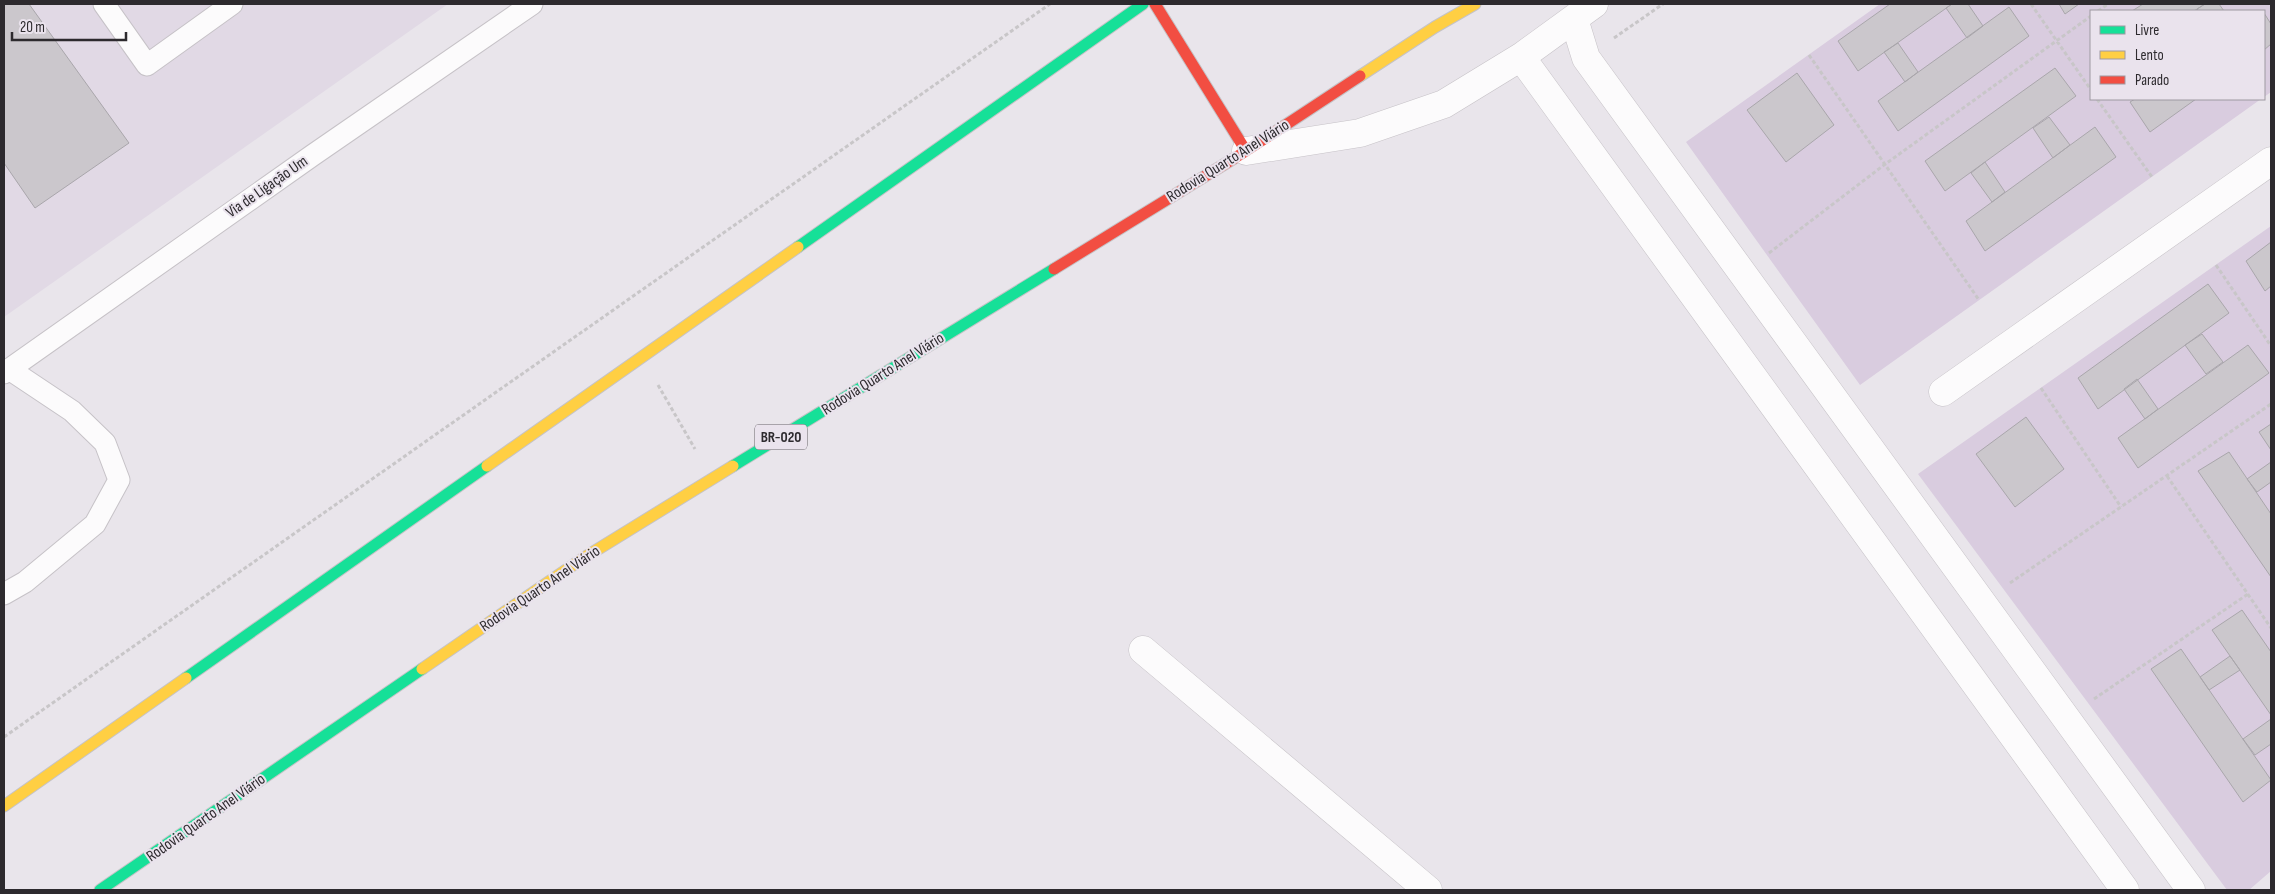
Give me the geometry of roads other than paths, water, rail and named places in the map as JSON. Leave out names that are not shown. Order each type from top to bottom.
[{"type":"highway","points":[[4,806],[1143,4]]},
{"type":"highway","points":[[1155,4],[1246,151]]},
{"type":"highway","name":"Rodovia Quarto Anel Viário","points":[[100,890],[582,559],[1246,151],[1435,27],[1475,4]]},
{"type":"street","points":[[1246,151],[1360,133],[1444,104],[1521,57],[1584,11]]},
{"type":"street","points":[[1584,11],[1586,58],[2191,890]]},
{"type":"street","points":[[1521,57],[2125,890]]},
{"type":"street","points":[[1943,392],[2271,160]]},
{"type":"street","points":[[1143,650],[1428,890]]},
{"type":"lane","points":[[104,4],[147,65],[232,4]]},
{"type":"lane","name":"Via de Ligação Um","points":[[6,371],[521,6]]},
{"type":"lane","points":[[4,594],[25,582],[95,524],[119,480],[105,442],[72,411],[6,371]]}]
